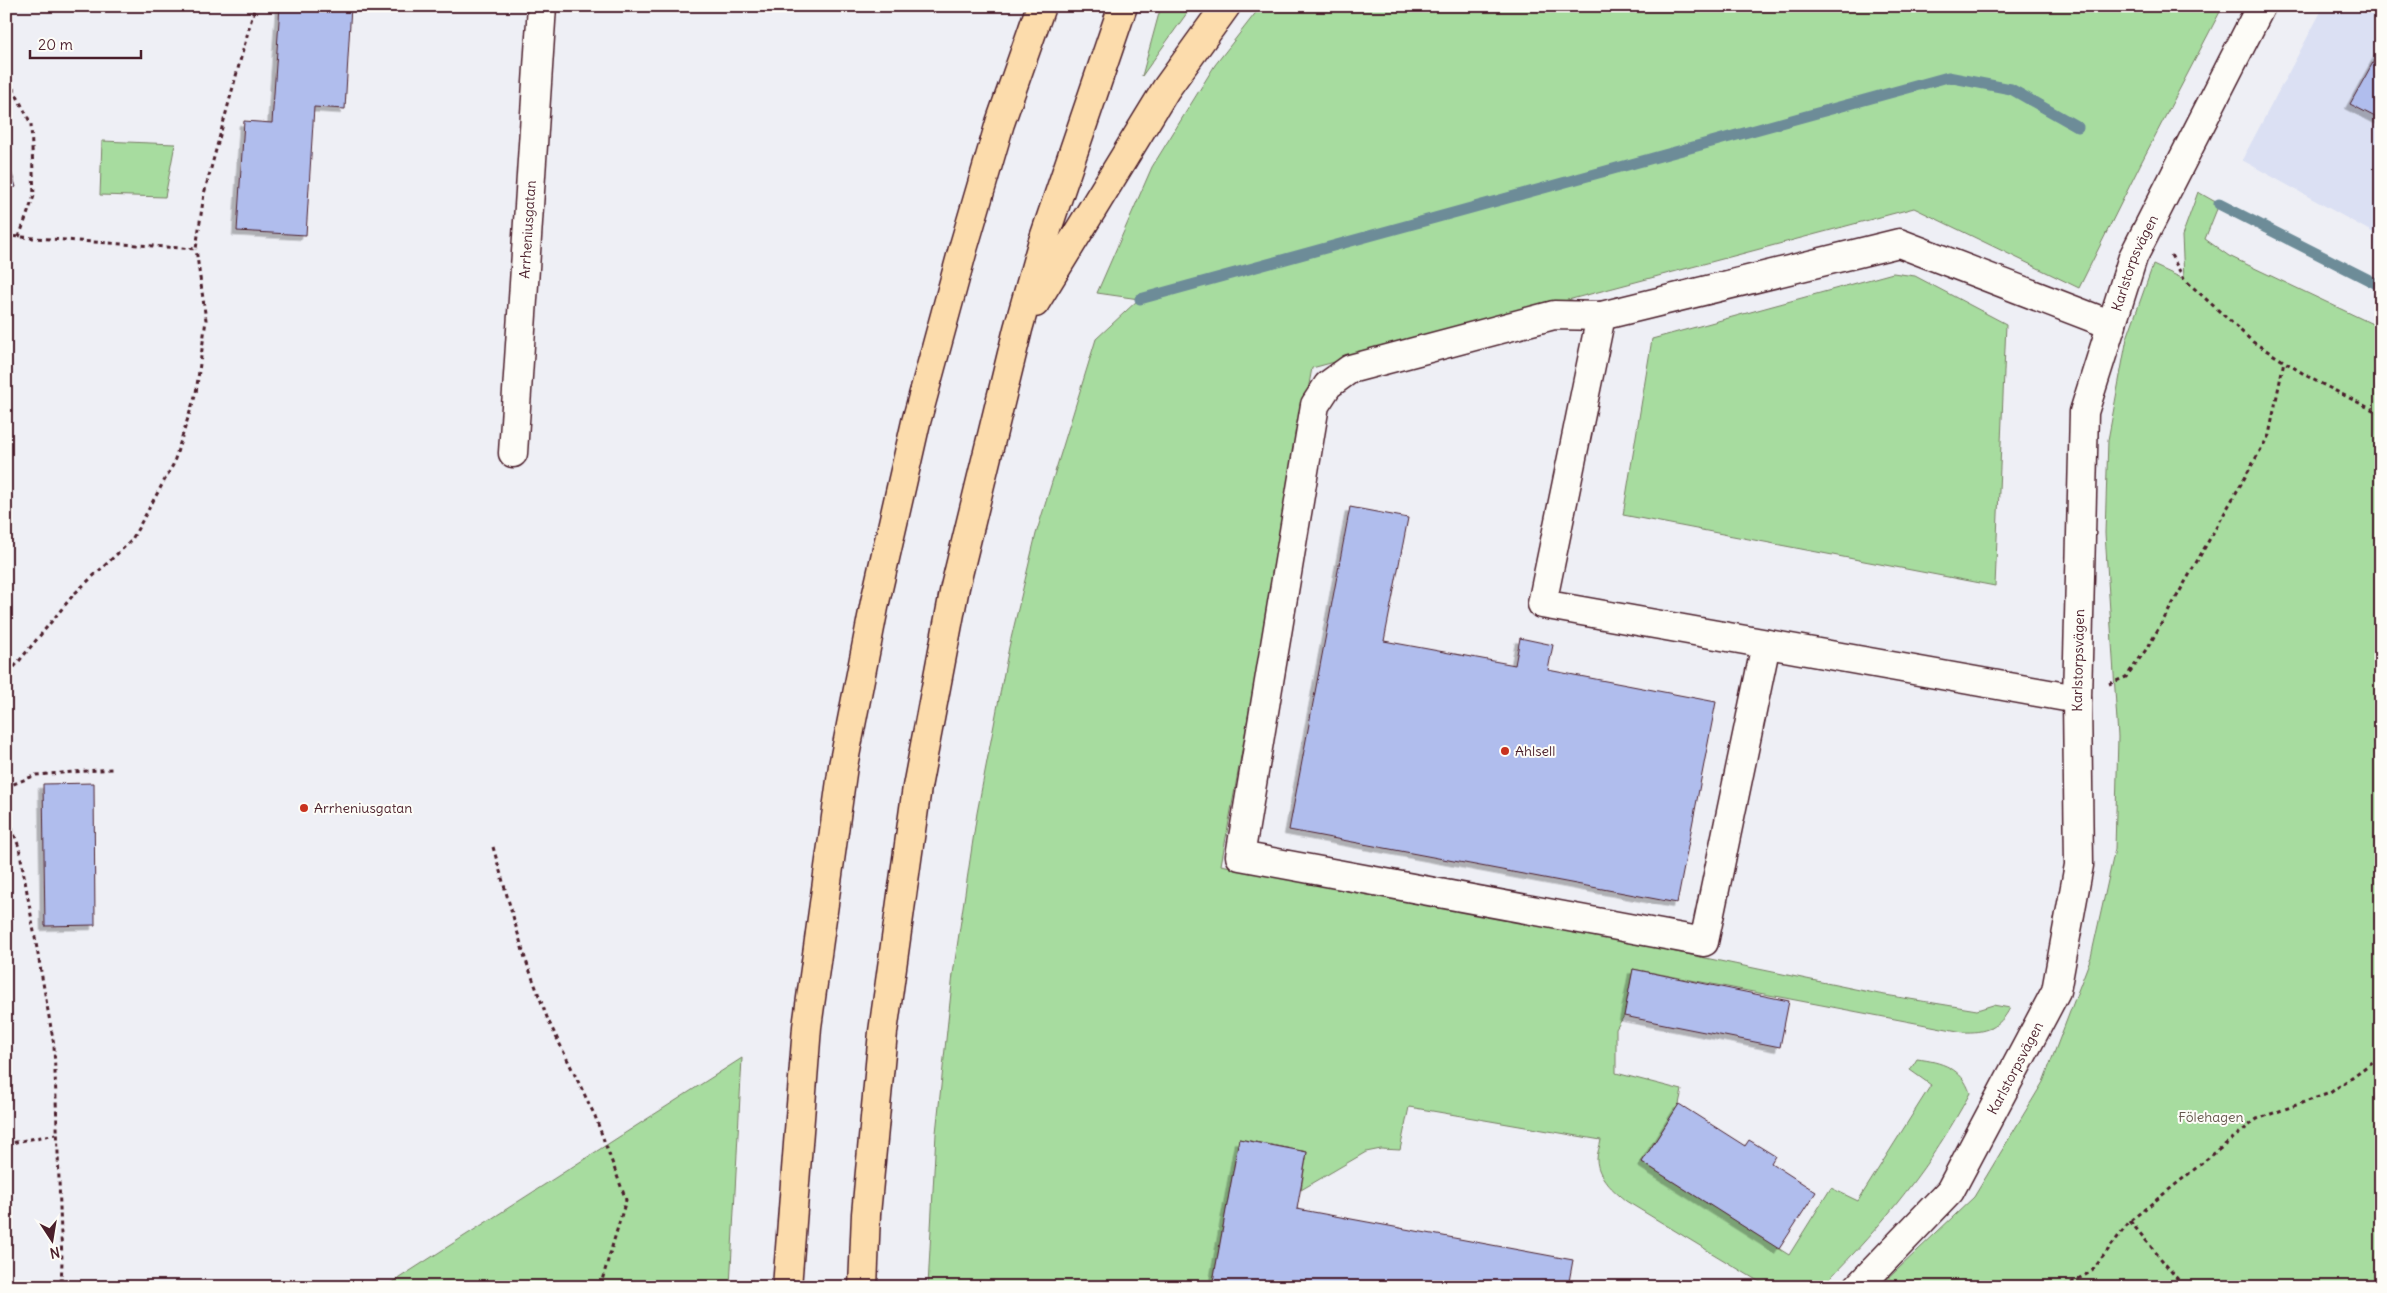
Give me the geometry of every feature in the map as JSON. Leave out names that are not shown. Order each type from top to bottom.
[{"type":"highway","points":[[1000,123],[1020,6]]},
{"type":"highway","points":[[788,1287],[807,1027],[843,766],[875,602],[916,422],[963,248],[1000,123],[1041,6]]},
{"type":"highway","points":[[863,1287],[866,1214],[883,1032],[917,787],[955,587],[1018,330],[1042,244],[1123,6]]},
{"type":"highway","points":[[1018,330],[1166,89],[1226,6]]},
{"type":"street","name":"Arrheniusgatan","points":[[514,453],[542,6]]},
{"type":"street","name":"Karlstorpsvägen","points":[[1858,1287],[1950,1191],[2056,990],[2079,865],[2077,698],[2084,412],[2133,257],[2261,6]]},
{"type":"street","points":[[1766,644],[1704,942],[1240,856],[1315,405],[1328,385],[1350,369],[1554,314],[1601,316],[1899,243],[2112,325]]},
{"type":"street","points":[[1601,316],[1542,604],[2077,698]]},
{"type":"path","points":[[6,682],[15,666],[74,594],[131,541],[173,465],[196,393],[206,320],[196,249],[204,194],[255,6]]},
{"type":"path","points":[[6,74],[31,124],[34,196],[18,237]]},
{"type":"path","points":[[2152,220],[2184,279],[2253,342],[2312,379],[2381,414]]},
{"type":"path","points":[[6,236],[196,249]]},
{"type":"path","points":[[2077,698],[2126,677],[2148,647],[2269,435],[2284,361]]},
{"type":"path","points":[[6,787],[36,775],[112,769]]},
{"type":"path","points":[[6,812],[19,847],[54,1045],[62,1261],[61,1287]]},
{"type":"path","points":[[493,846],[525,958],[548,1020],[595,1116],[626,1200],[600,1287]]},
{"type":"path","points":[[2064,1287],[2092,1271],[2130,1221],[2257,1119],[2330,1093],[2381,1056]]},
{"type":"path","points":[[6,1144],[56,1134]]},
{"type":"path","points":[[2130,1221],[2184,1287]]},
{"type":"shaded area","points":[[2324,6],[2381,6],[2381,237],[2242,160]]},
{"type":"green space","points":[[1161,6],[1192,6],[1142,76]]},
{"type":"green space","points":[[1261,6],[2223,6],[2142,161],[2079,288],[1914,208],[1312,368],[1221,865],[1633,943],[1879,994],[1977,1010],[1993,1005],[2010,1008],[2006,1015],[1991,1028],[1963,1032],[1633,969],[1624,1016],[1616,1029],[1616,1073],[1682,1090],[1679,1104],[1642,1162],[1789,1255],[1831,1188],[1858,1201],[1931,1085],[1910,1070],[1917,1059],[1943,1064],[1956,1072],[1966,1084],[1970,1093],[1923,1169],[1887,1216],[1826,1282],[1817,1285],[1792,1287],[1758,1281],[1626,1201],[1607,1183],[1600,1172],[1597,1154],[1601,1140],[1409,1107],[1400,1150],[1381,1149],[1366,1152],[1301,1190],[1307,1152],[1239,1139],[1212,1287],[928,1287],[936,1133],[953,974],[977,813],[1009,647],[1036,534],[1096,339],[1139,299],[1097,293],[1152,167],[1215,65]]},
{"type":"green space","points":[[102,141],[175,144],[165,197],[100,195]]},
{"type":"green space","name":"Fölehagen","points":[[2198,192],[2219,204],[2205,239],[2229,256],[2381,328],[2381,1287],[1879,1287],[1974,1197],[2043,1082],[2091,957],[2115,849],[2118,737],[2105,533],[2108,440],[2127,338],[2153,265],[2184,279],[2182,236]]},
{"type":"green space","points":[[1893,273],[1915,276],[2006,324],[1995,586],[1623,515],[1652,339]]},
{"type":"green space","points":[[742,1058],[730,1287],[385,1287]]},
{"type":"building","points":[[280,6],[351,6],[345,109],[314,107],[306,235],[237,231],[244,121],[272,123]]},
{"type":"building","points":[[2381,48],[2381,120],[2350,104]]},
{"type":"building","points":[[6,155],[16,187],[6,190]]},
{"type":"building","name":"Ahlsell","points":[[1350,507],[1408,518],[1384,641],[1515,665],[1520,638],[1553,645],[1548,670],[1716,702],[1677,903],[1289,830]]},
{"type":"building","points":[[94,783],[95,925],[45,926],[43,784]]},
{"type":"building","points":[[1633,969],[1789,1001],[1780,1047],[1624,1016]]},
{"type":"building","points":[[1679,1104],[1745,1146],[1749,1140],[1775,1156],[1771,1163],[1816,1192],[1779,1249],[1642,1162]]},
{"type":"building","points":[[1239,1139],[1307,1152],[1297,1209],[1573,1260],[1568,1287],[1212,1287]]},
{"type":"waterway","points":[[1140,299],[1948,77],[2011,89],[2078,127]]},
{"type":"waterway","points":[[2219,204],[2381,286]]},
{"type":"place","name":"Ahlsell","points":[[1505,751]]},
{"type":"place","name":"Arrheniusgatan","points":[[304,808]]}]
